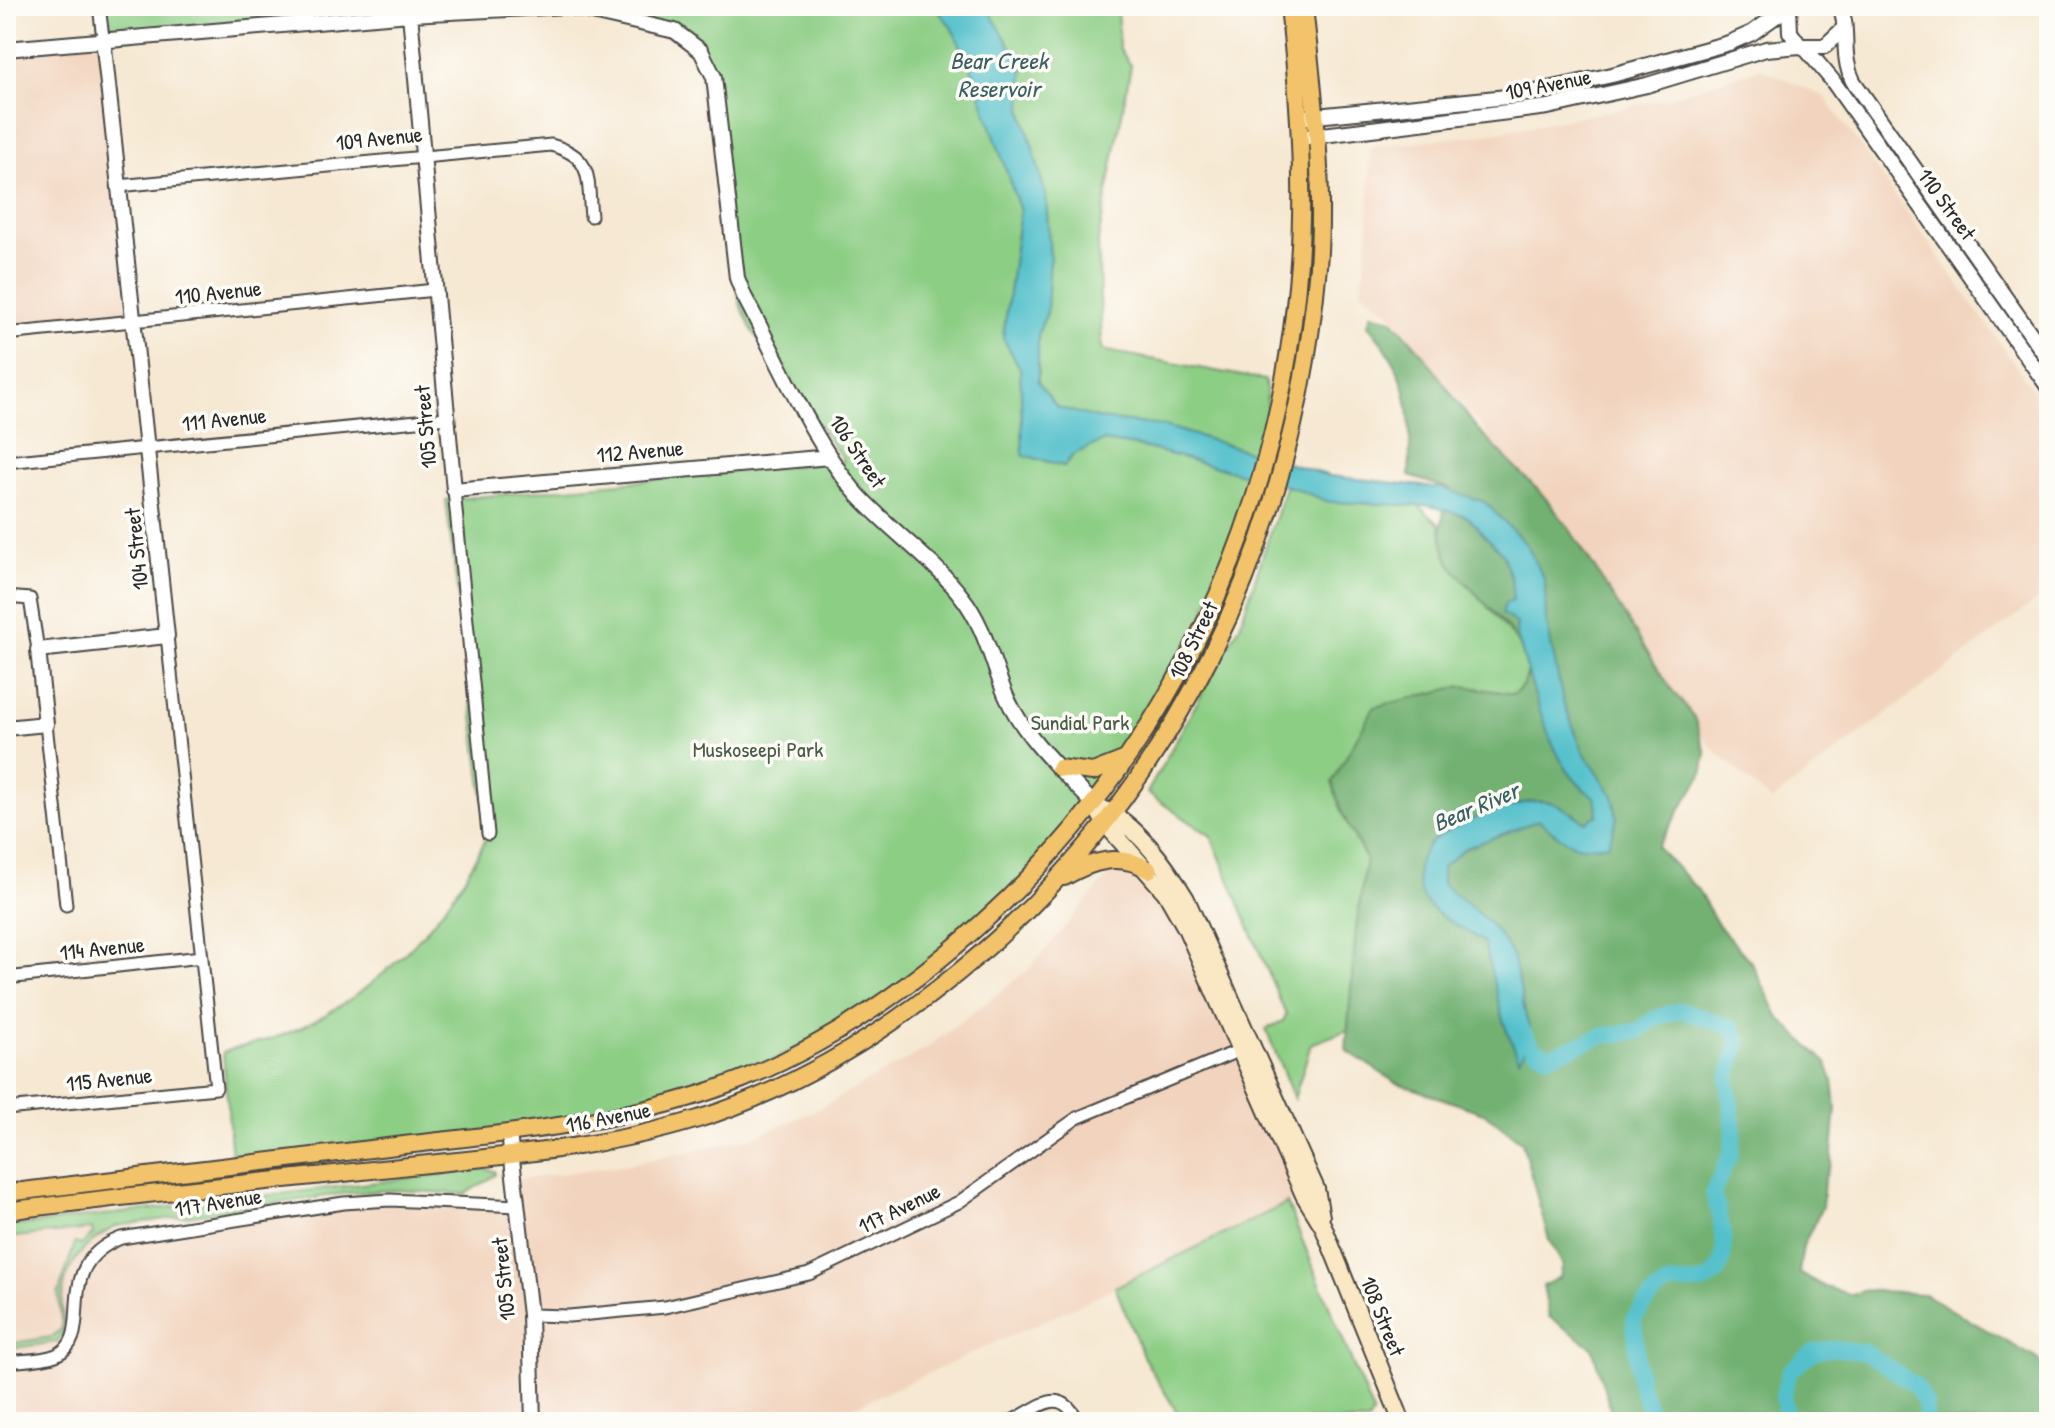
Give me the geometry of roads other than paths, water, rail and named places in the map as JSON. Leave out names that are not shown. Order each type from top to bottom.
[{"type":"main road","name":"108 Street","points":[[1094,804],[1131,757],[1195,648],[1235,557],[1273,438],[1289,352],[1299,260],[1299,138],[1289,6]]},
{"type":"main road","name":"108 Street","points":[[1109,818],[1152,760],[1207,663],[1248,573],[1291,443],[1318,269],[1318,136],[1304,6]]},
{"type":"main road","points":[[1059,768],[1093,772],[1131,757]]},
{"type":"main road","points":[[1094,804],[1109,818]]},
{"type":"main road","name":"116 Avenue","points":[[6,1193],[509,1133],[609,1118],[683,1100],[754,1075],[818,1044],[881,1004],[967,937],[1023,885],[1094,804]]},
{"type":"main road","name":"108 Street","points":[[1109,818],[1149,870],[1186,928],[1247,1047]]},
{"type":"main road","name":"108 Street","points":[[1109,818],[1165,865],[1186,899],[1304,1195],[1323,1226],[1402,1422]]},
{"type":"main road","name":"116 Avenue","points":[[6,1211],[512,1155],[669,1127],[736,1105],[798,1078],[855,1047],[913,1008],[998,938],[1052,884],[1109,818]]},
{"type":"main road","points":[[1052,884],[1086,864],[1101,860],[1122,860],[1149,870]]},
{"type":"street","name":"104 Street","points":[[99,6],[216,1088]]},
{"type":"street","points":[[1789,7],[1790,32],[1803,47]]},
{"type":"street","name":"109 Avenue","points":[[1297,117],[1478,101],[1574,84],[1729,43],[1752,33],[1789,7]]},
{"type":"street","name":"110 Street","points":[[1843,7],[1846,62],[1861,94],[2049,360]]},
{"type":"street","name":"106 Street","points":[[410,14],[577,8],[675,31],[701,51],[714,77],[737,278],[830,457],[857,494],[925,556],[964,599],[989,646],[1007,698],[1028,732],[1094,804]]},
{"type":"street","points":[[6,49],[103,38],[410,14]]},
{"type":"street","name":"105 Street","points":[[410,14],[488,834]]},
{"type":"street","name":"109 Avenue","points":[[1299,138],[1548,107],[1647,85],[1756,51],[1825,46],[1843,28]]},
{"type":"street","name":"110 Street","points":[[1803,47],[1822,66],[2049,388]]},
{"type":"street","name":"109 Avenue","points":[[118,186],[551,145],[574,152],[585,164],[591,216]]},
{"type":"street","name":"110 Avenue","points":[[6,334],[435,290]]},
{"type":"street","name":"111 Avenue","points":[[6,462],[447,418]]},
{"type":"street","name":"112 Avenue","points":[[454,490],[830,457]]},
{"type":"street","points":[[6,597],[30,599],[66,905]]},
{"type":"street","points":[[38,650],[167,636]]},
{"type":"street","points":[[6,728],[46,724]]},
{"type":"street","name":"114 Avenue","points":[[6,978],[202,957]]},
{"type":"street","name":"117 Avenue","points":[[530,1315],[569,1316],[665,1307],[809,1274],[959,1202],[1077,1118],[1247,1047]]},
{"type":"street","name":"115 Avenue","points":[[6,1109],[216,1088]]},
{"type":"street","name":"105 Street","points":[[509,1133],[530,1315],[533,1422]]},
{"type":"street","name":"117 Avenue","points":[[6,1362],[47,1357],[68,1347],[77,1330],[75,1301],[81,1275],[99,1249],[121,1238],[344,1203],[390,1200],[518,1206]]},
{"type":"street","points":[[1010,1422],[1054,1401],[1069,1403],[1079,1422]]},
{"type":"water","name":"Bear Creek Reservoir","points":[[934,6],[986,6],[1023,67],[1022,109],[1046,196],[1050,257],[1047,313],[1038,333],[1038,382],[1057,407],[1100,419],[1165,426],[1330,476],[1442,488],[1485,502],[1527,545],[1545,581],[1546,620],[1563,701],[1583,751],[1613,796],[1617,818],[1609,844],[1579,846],[1556,834],[1539,820],[1464,849],[1442,867],[1442,884],[1486,920],[1510,953],[1533,1039],[1519,1059],[1504,1024],[1484,943],[1425,902],[1418,876],[1424,852],[1435,839],[1463,823],[1497,810],[1541,801],[1559,806],[1585,822],[1598,815],[1595,797],[1565,767],[1554,747],[1516,633],[1517,623],[1502,614],[1505,603],[1513,600],[1511,578],[1502,553],[1466,516],[1430,506],[1329,502],[1294,488],[1147,448],[1103,441],[1074,454],[1064,466],[1023,455],[1020,368],[1003,338],[1020,211],[969,62],[950,25]]},
{"type":"waterway","name":"Bear River","points":[[1519,1026],[1534,1049],[1549,1056],[1602,1036],[1638,1031],[1655,1018],[1682,1010],[1732,1028],[1739,1040],[1728,1080],[1734,1131],[1731,1153],[1713,1193],[1724,1242],[1720,1267],[1713,1276],[1702,1282],[1665,1286],[1650,1298],[1634,1318],[1639,1382],[1654,1422]]},
{"type":"waterway","name":"Bear River","points":[[1787,1422],[1783,1395],[1789,1372],[1813,1352],[1835,1348],[1867,1353],[1916,1386],[1926,1405],[1925,1422]]},
{"type":"park label","name":"Sundial Park","points":[[1080,722]]},
{"type":"park label","name":"Muskoseepi Park","points":[[758,749]]}]
